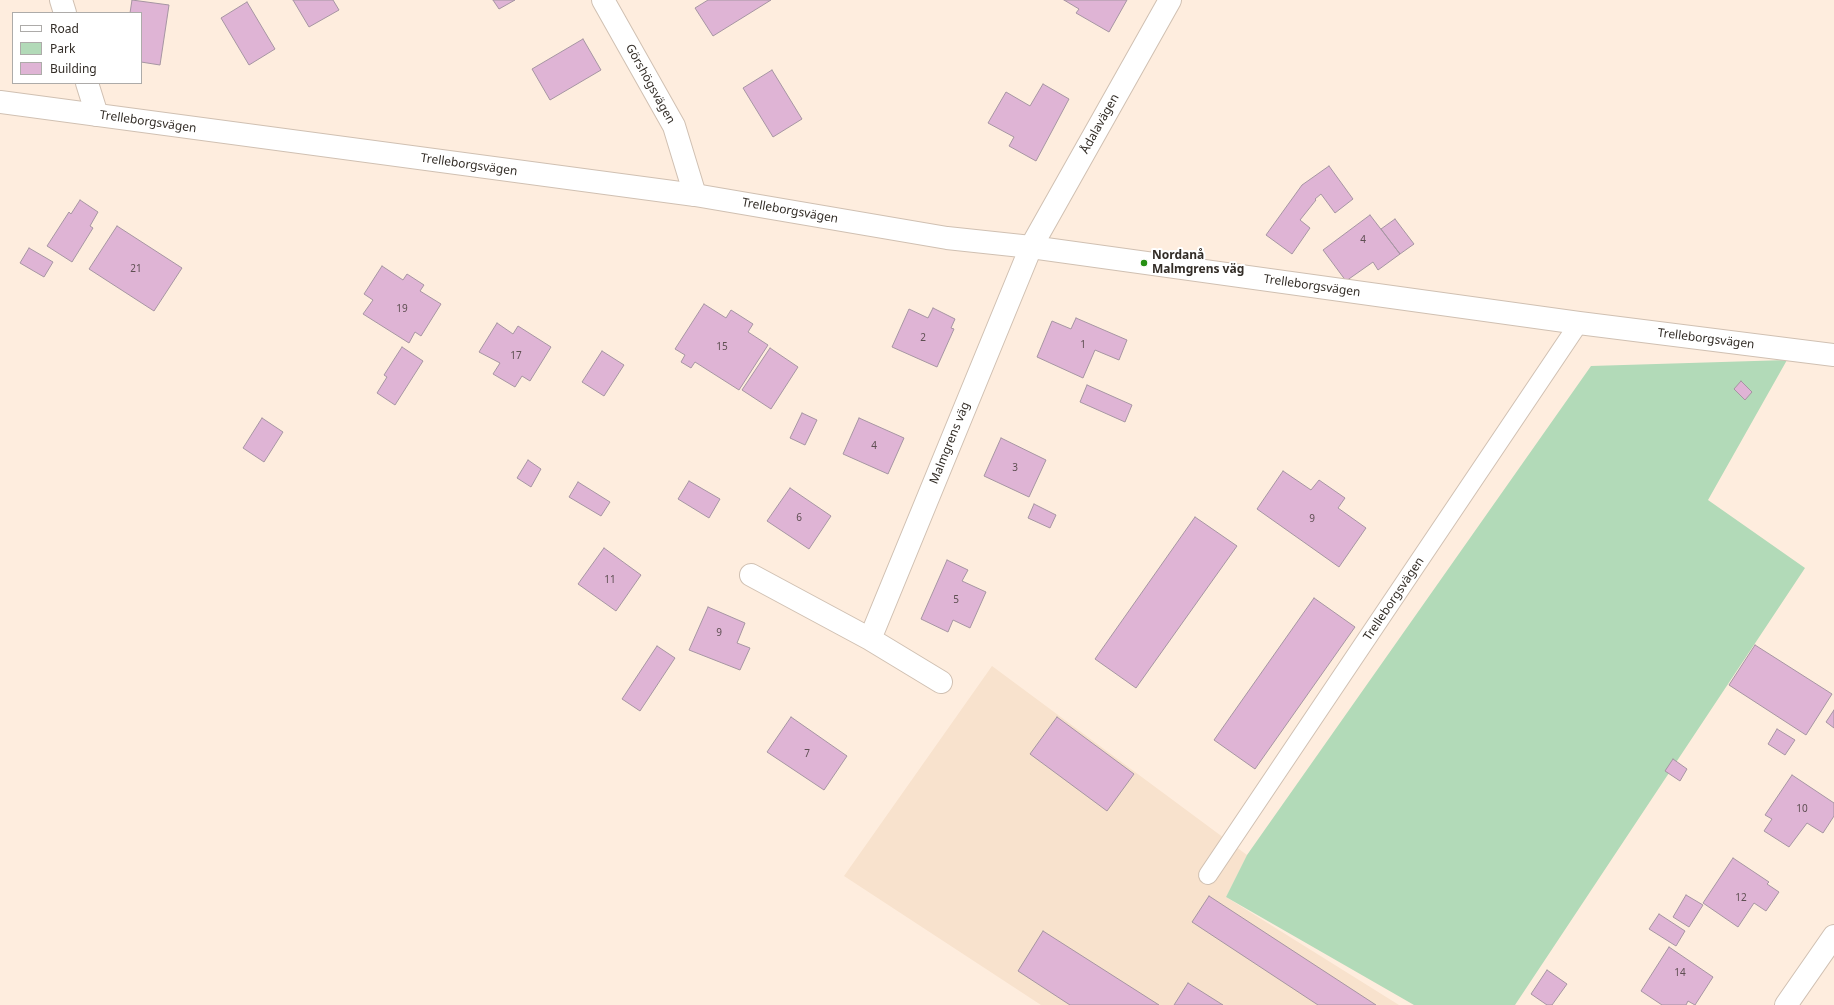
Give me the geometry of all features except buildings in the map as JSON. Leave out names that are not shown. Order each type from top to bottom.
[{"type":"street","points":[[61,0],[65,12]]},
{"type":"street","name":"Görshögsvägen","points":[[603,0],[674,126],[695,195]]},
{"type":"street","name":"Ådalavägen","points":[[1031,247],[1170,0]]},
{"type":"street","points":[[87,84],[97,115]]},
{"type":"street","name":"Trelleborgsvägen","points":[[0,102],[695,195],[947,238],[1031,247],[1579,323],[1834,355]]},
{"type":"street","name":"Malmgrens väg","points":[[870,639],[1031,247]]},
{"type":"street","points":[[751,575],[870,639],[941,682]]},
{"type":"street","points":[[1786,1005],[1834,936]]},
{"type":"lane","name":"Trelleborgsvägen","points":[[1208,875],[1579,323]]},
{"type":"shaded area","points":[[992,666],[1247,855],[1226,897],[1399,1005],[1041,1005],[844,876]]},
{"type":"green space","points":[[1787,360],[1708,500],[1805,568],[1515,1005],[1414,1005],[1226,897],[1247,855],[1591,366]]},
{"type":"place","name":"Nordanå Malmgrens väg","points":[[1144,263]]}]
